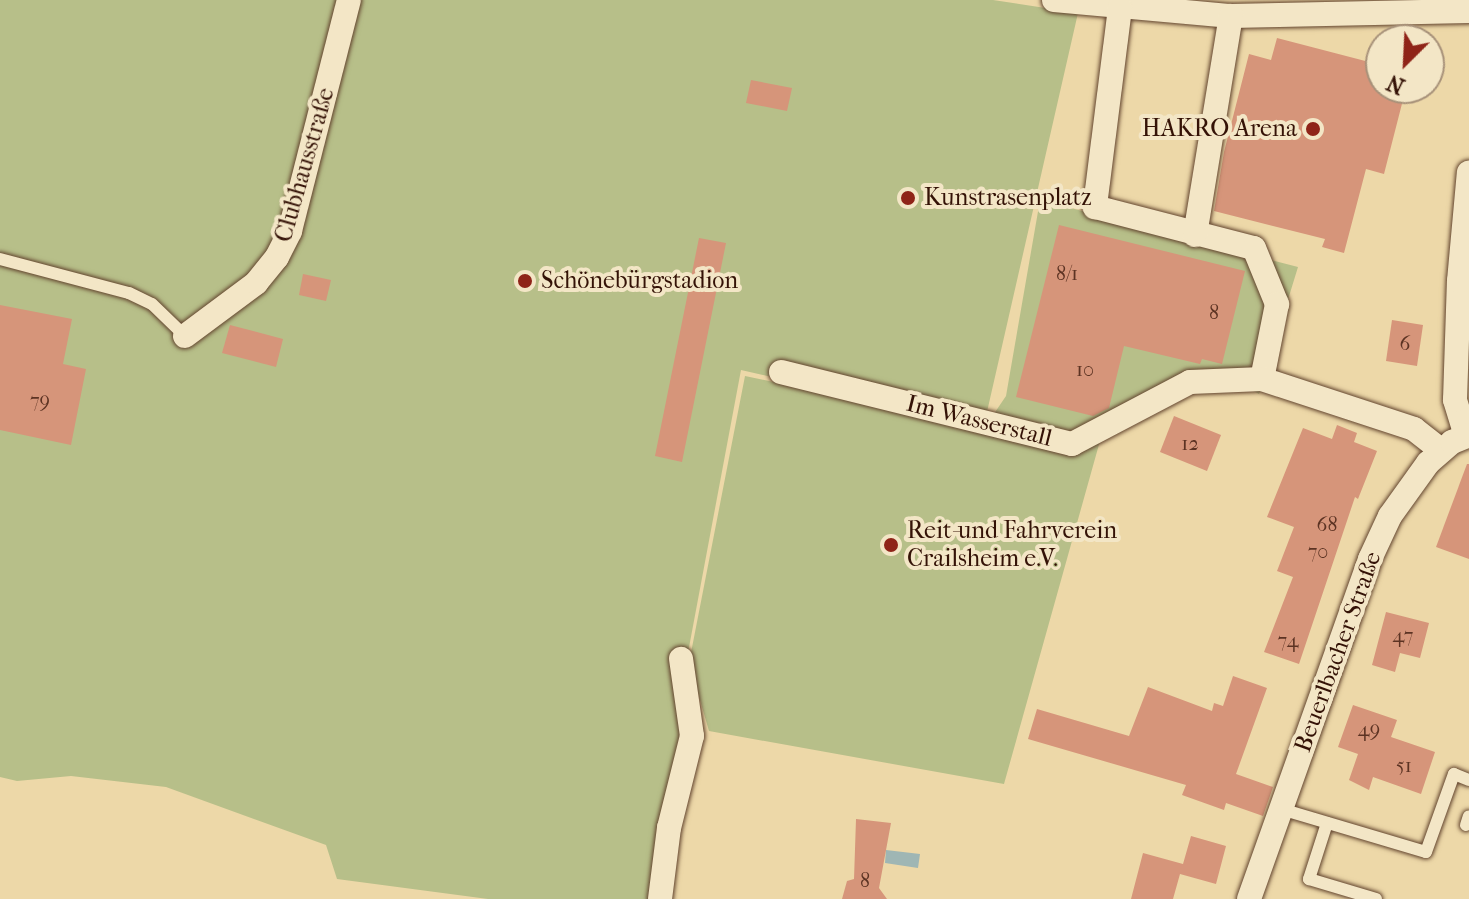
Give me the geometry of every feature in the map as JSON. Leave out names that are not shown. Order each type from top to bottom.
[{"type":"street","name":"Clubhausstraße","points":[[185,336],[256,283],[277,257],[290,231],[349,0]]},
{"type":"street","points":[[1054,0],[1231,16],[1469,11]]},
{"type":"street","points":[[1120,8],[1095,207],[1254,248],[1277,304],[1262,379]]},
{"type":"street","points":[[1195,235],[1231,16]]},
{"type":"street","points":[[1467,435],[1455,400],[1459,281],[1469,172]]},
{"type":"street","name":"Im Wasserstall","points":[[781,372],[1072,444],[1190,382],[1262,379],[1414,429],[1441,450]]},
{"type":"street","name":"Beuerlbacher Straße","points":[[1249,899],[1370,559],[1406,489],[1441,450],[1467,435]]},
{"type":"street","points":[[660,899],[669,828],[692,736],[681,659]]},
{"type":"lane","points":[[0,259],[129,293],[152,304],[185,336]]},
{"type":"lane","points":[[1281,809],[1426,852],[1454,774],[1469,780]]},
{"type":"lane","points":[[1327,823],[1309,879],[1376,899]]},
{"type":"green space","name":"Schönebürgstadion","points":[[0,0],[993,0],[1078,13],[984,425],[741,370],[687,658],[689,663],[745,376],[985,427],[1006,396],[1040,200],[1298,267],[1259,394],[1231,379],[1105,423],[1004,784],[709,731],[690,666],[704,735],[652,899],[488,899],[337,879],[326,845],[166,787],[71,776],[17,781],[0,777]]},
{"type":"water","points":[[886,850],[920,854],[918,868],[885,863]]},
{"type":"building","name":"HAKRO Arena","points":[[1277,38],[1365,61],[1365,104],[1402,104],[1384,174],[1366,169],[1344,253],[1322,247],[1325,239],[1214,211],[1224,152],[1249,54],[1271,60]]},
{"type":"building","points":[[751,80],[792,88],[787,111],[746,103]]},
{"type":"building","points":[[1059,225],[1245,271],[1222,364],[1202,359],[1200,364],[1124,346],[1109,408],[1093,416],[1016,397]]},
{"type":"building","points":[[699,238],[726,243],[682,462],[655,456]]},
{"type":"building","points":[[303,274],[331,280],[326,301],[299,295]]},
{"type":"building","points":[[0,305],[72,319],[63,364],[86,369],[71,445],[0,430]]},
{"type":"building","points":[[1392,320],[1423,325],[1417,366],[1386,361]]},
{"type":"building","points":[[230,325],[283,339],[276,367],[222,353]]},
{"type":"building","points":[[1174,416],[1221,435],[1207,471],[1160,452]]},
{"type":"building","points":[[1337,425],[1357,433],[1354,442],[1377,451],[1358,499],[1355,497],[1299,664],[1264,652],[1293,577],[1277,571],[1294,527],[1267,517],[1303,428],[1332,439]]},
{"type":"building","points":[[1469,464],[1469,559],[1436,547]]},
{"type":"building","points":[[1386,612],[1429,623],[1420,658],[1400,653],[1395,672],[1372,665]]},
{"type":"building","points":[[1233,676],[1267,688],[1236,774],[1273,787],[1263,816],[1226,803],[1224,810],[1182,795],[1186,785],[1028,739],[1037,709],[1129,736],[1148,687],[1212,711],[1214,703],[1223,706]]},
{"type":"building","points":[[1353,705],[1397,720],[1391,737],[1435,752],[1421,794],[1373,777],[1369,790],[1349,780],[1358,754],[1338,747]]},
{"type":"building","points":[[856,819],[891,823],[879,888],[887,899],[842,899],[847,881],[854,879]]},
{"type":"building","points":[[1191,836],[1226,846],[1216,884],[1180,874],[1173,899],[1131,899],[1143,853],[1183,864]]},
{"type":"place","name":"HAKRO Arena","points":[[1313,129]]},
{"type":"place","name":"Kunstrasenplatz","points":[[908,198]]},
{"type":"place","name":"Schönebürgstadion","points":[[525,281]]},
{"type":"place","name":"Reit-und Fahrverein Crailsheim e.V.","points":[[891,545]]}]
